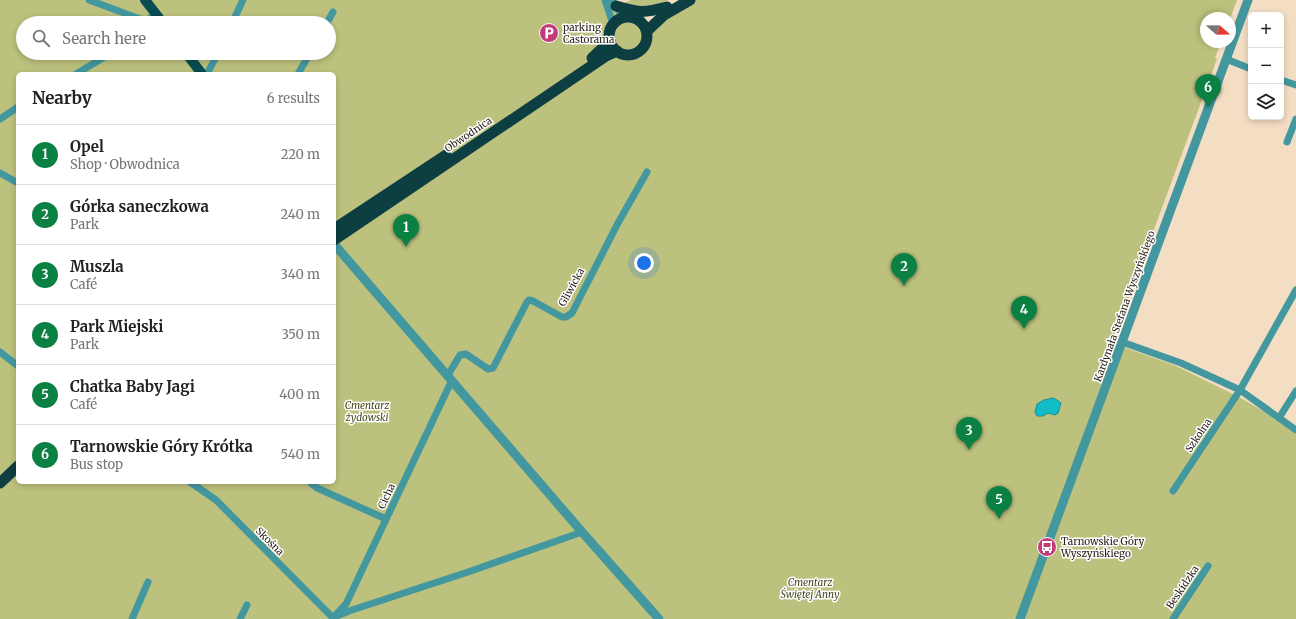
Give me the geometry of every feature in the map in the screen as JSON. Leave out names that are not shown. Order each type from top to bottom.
[{"type":"highway","points":[[640,20],[654,16],[678,0]]},
{"type":"highway","points":[[647,31],[664,15],[690,0]]},
{"type":"highway","points":[[614,3],[635,11],[646,12],[667,7]]},
{"type":"highway","points":[[625,17],[640,20],[644,24],[647,31],[647,41],[644,47],[638,52],[628,55],[617,51],[610,41],[610,32],[613,24],[618,19],[625,17]]},
{"type":"highway","name":"Obwodnica","points":[[336,228],[434,162],[472,140],[576,72],[610,41]]},
{"type":"highway","name":"Obwodnica","points":[[336,239],[606,56],[617,51]]},
{"type":"highway","points":[[336,222],[348,220]]},
{"type":"highway","points":[[0,483],[16,468]]},
{"type":"main road","points":[[145,0],[158,16]]},
{"type":"main road","points":[[191,60],[200,72]]},
{"type":"street","points":[[89,0],[127,16]]},
{"type":"street","points":[[235,16],[243,0]]},
{"type":"street","points":[[605,0],[613,24]]},
{"type":"street","name":"Kardynała Stefana Wyszyńskiego","points":[[1020,619],[1248,0]]},
{"type":"street","points":[[614,3],[625,17]]},
{"type":"street","points":[[330,16],[333,12]]},
{"type":"street","points":[[1226,59],[1248,68]]},
{"type":"street","points":[[79,72],[99,60]]},
{"type":"street","points":[[209,72],[215,60]]},
{"type":"street","points":[[299,72],[306,60]]},
{"type":"street","points":[[1284,81],[1296,85]]},
{"type":"street","points":[[0,119],[16,108]]},
{"type":"street","points":[[1287,142],[1296,119]]},
{"type":"street","name":"Gliwicka","points":[[450,378],[460,355],[463,354],[466,354],[488,369],[493,368],[496,365],[529,300],[562,317],[572,314],[618,223],[647,172]]},
{"type":"street","points":[[0,173],[16,181]]},
{"type":"street","points":[[336,246],[582,532],[660,619]]},
{"type":"street","name":"Szkolna","points":[[1172,491],[1240,390],[1296,290]]},
{"type":"street","points":[[1122,342],[1182,363],[1240,390],[1296,430]]},
{"type":"street","points":[[0,352],[16,364]]},
{"type":"street","name":"Cicha","points":[[334,618],[346,604],[450,378]]},
{"type":"street","points":[[1279,418],[1296,391]]},
{"type":"street","name":"Skośna","points":[[193,484],[216,500],[334,618]]},
{"type":"street","points":[[312,484],[317,488],[386,519]]},
{"type":"street","points":[[334,618],[349,611],[468,572],[582,532]]},
{"type":"street","name":"Beskidzka","points":[[1172,619],[1208,566]]},
{"type":"street","points":[[132,619],[148,582]]},
{"type":"street","points":[[240,619],[247,605]]},
{"type":"green space","points":[[0,0],[613,0],[623,22],[633,22],[641,29],[683,0],[1237,0],[1233,12],[1200,12],[1200,48],[1219,48],[1215,58],[1217,59],[1112,343],[1174,365],[1239,397],[1296,430],[1296,619],[0,619]]},
{"type":"green space","points":[[631,0],[669,0],[649,9],[623,3]]},
{"type":"water","points":[[1053,398],[1061,403],[1058,413],[1055,415],[1048,413],[1043,416],[1037,416],[1035,412],[1037,404],[1044,400]]},
{"type":"place","name":"parking Castorama","points":[[549,33]]},
{"type":"place","name":"Tarnowskie Góry Krótka","points":[[1208,107]]},
{"type":"place","name":"Opel","points":[[406,247]]},
{"type":"place","name":"Górka saneczkowa","points":[[904,286]]},
{"type":"place","name":"Park Miejski","points":[[1024,329]]},
{"type":"place","name":"Muszla","points":[[969,450]]},
{"type":"place","name":"Chatka Baby Jagi","points":[[999,519]]},
{"type":"place","name":"Tarnowskie Góry Wyszyńskiego","points":[[1047,547]]},
{"type":"park label","name":"Cmentarz żydowski","points":[[367,410]]},
{"type":"park label","name":"Cmentarz Świętej Anny","points":[[810,588]]}]
